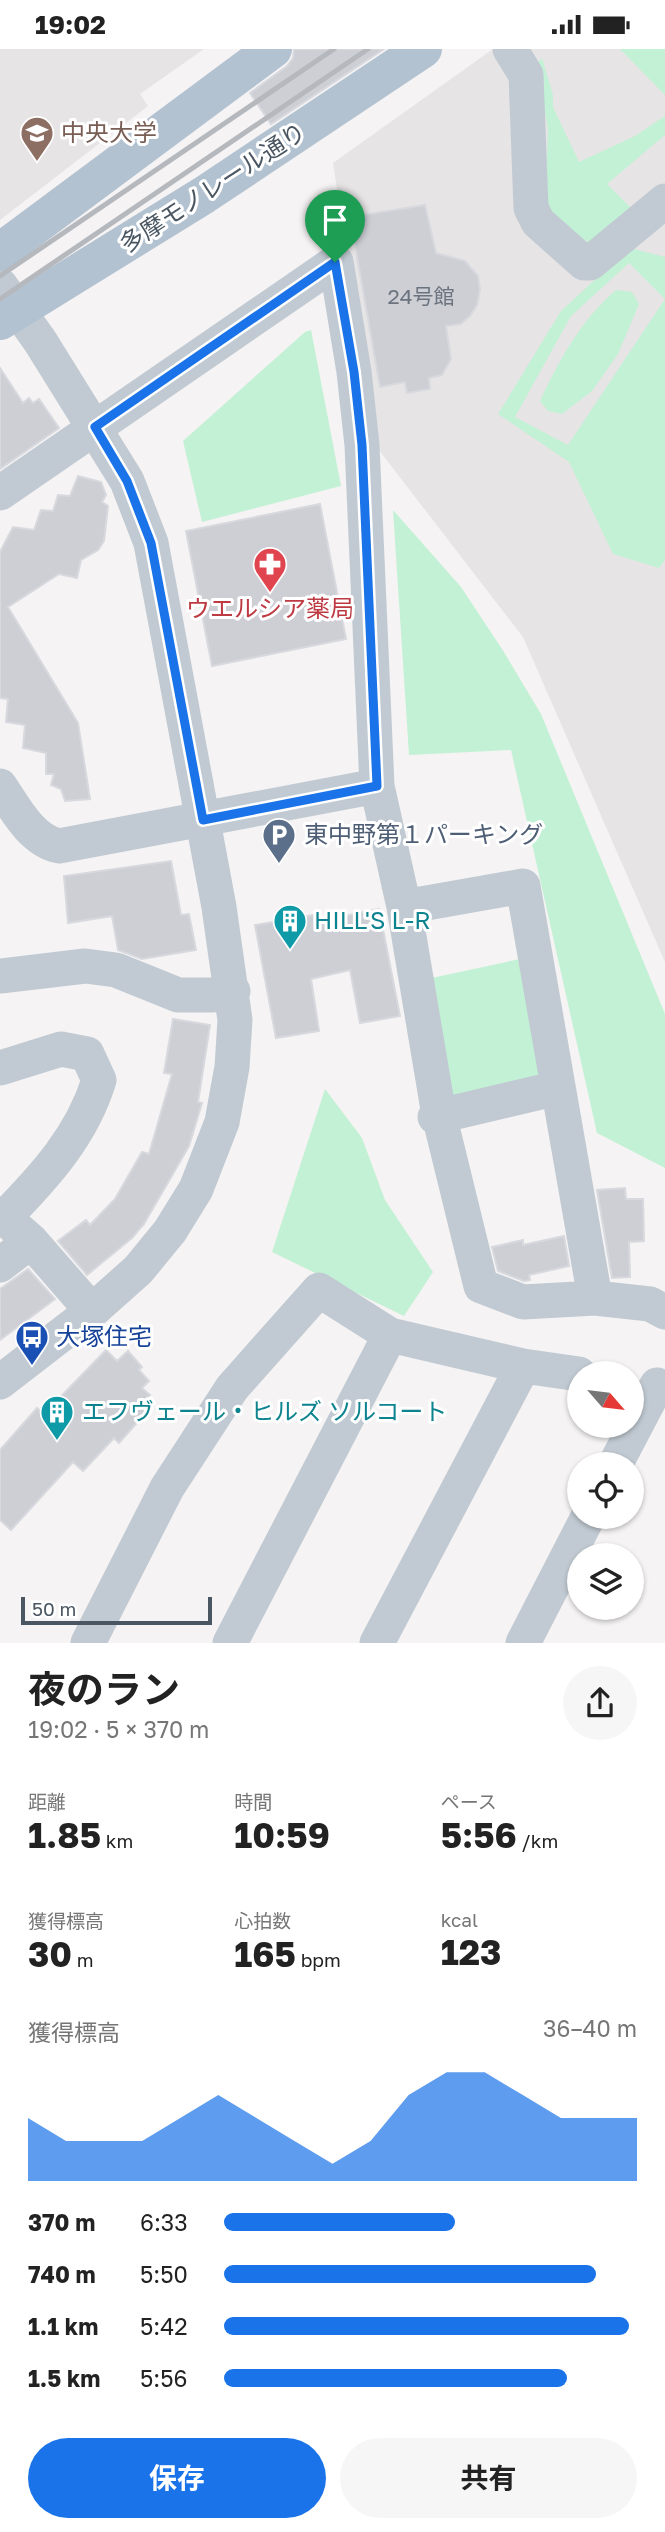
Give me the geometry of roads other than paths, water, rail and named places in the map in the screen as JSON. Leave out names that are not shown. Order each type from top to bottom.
[{"type":"main road","points":[[0,252],[273,49]]},
{"type":"main road","name":"多摩モノレール通り","points":[[6,305],[204,195],[423,49]]},
{"type":"street","points":[[510,49],[526,75],[531,208],[538,222],[584,263],[590,263],[665,201]]},
{"type":"street","points":[[0,493],[335,262],[354,372],[362,445],[377,786],[404,907],[437,1116],[481,1286],[523,1302],[595,1298],[650,1304],[665,1312]]},
{"type":"street","points":[[0,1382],[92,1311],[146,1260],[170,1231],[196,1189],[222,1122],[229,1089],[234,1020],[233,991],[151,543],[127,481],[95,427],[6,305]]},
{"type":"street","points":[[0,786],[36,835],[46,843],[59,846],[377,786]]},
{"type":"street","points":[[404,907],[523,886],[595,1298]]},
{"type":"street","points":[[0,976],[85,966],[116,970],[178,995],[212,995],[233,991]]},
{"type":"street","points":[[0,1068],[61,1049],[87,1054],[99,1080],[92,1104],[65,1150],[2,1216],[31,1241],[92,1311]]},
{"type":"street","points":[[437,1116],[558,1088]]},
{"type":"street","points":[[0,1265],[31,1241]]},
{"type":"street","points":[[88,1643],[167,1487],[232,1388],[319,1290],[390,1335],[523,1366],[567,1372]]},
{"type":"street","points":[[230,1643],[390,1335]]},
{"type":"street","points":[[377,1643],[523,1366]]},
{"type":"street","points":[[621,1452],[651,1385]]},
{"type":"street","points":[[523,1643],[582,1529]]},
{"type":"railway","points":[[0,276],[334,49]]},
{"type":"railway","points":[[0,299],[368,49]]},
{"type":"place","name":"中央大学","points":[[37,163]]},
{"type":"place","name":"ウエルシア薬局","points":[[270,594]]},
{"type":"place","name":"東中野第１パーキング","points":[[279,865]]},
{"type":"place","name":"HILL'S L-R","points":[[290,951]]},
{"type":"place","name":"大塚住宅","points":[[32,1367]]},
{"type":"place","name":"エフヴェール・ヒルズ ソルコート","points":[[57,1442]]}]
